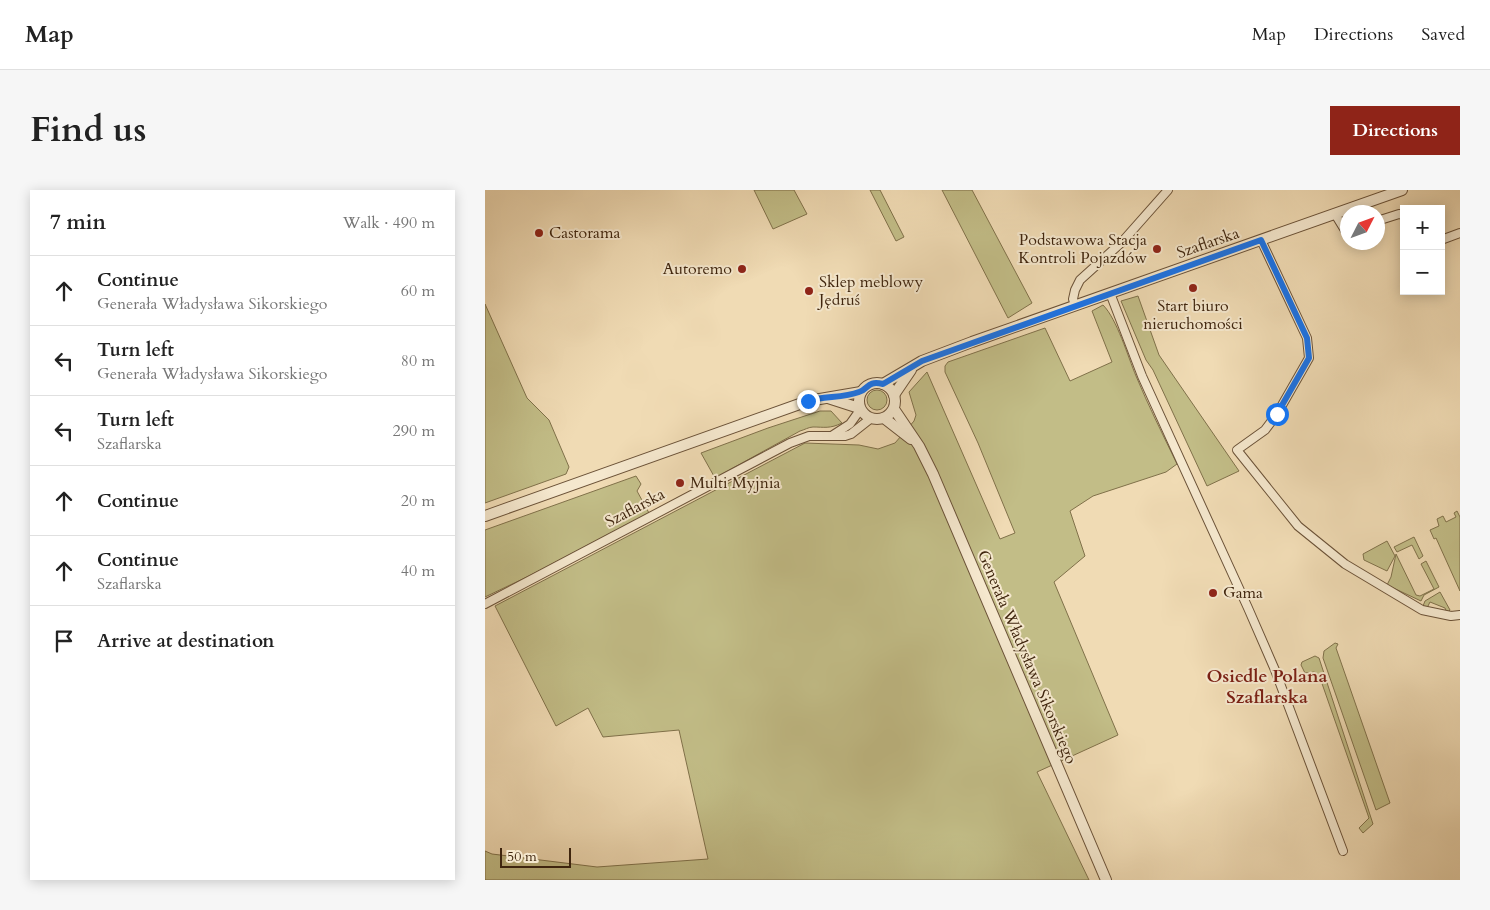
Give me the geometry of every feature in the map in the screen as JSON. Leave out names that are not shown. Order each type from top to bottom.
[{"type":"street","points":[[1075,306],[1073,299],[1080,280],[1129,235],[1168,190]]},
{"type":"street","name":"Szaflarska","points":[[883,384],[922,361],[972,342],[1402,190]]},
{"type":"street","points":[[1335,214],[1340,222]]},
{"type":"street","points":[[1385,218],[1400,214]]},
{"type":"street","points":[[1445,239],[1460,233]]},
{"type":"street","points":[[1261,240],[1307,338],[1309,358],[1277,414],[1265,430],[1237,450],[1298,526],[1345,564],[1422,610],[1451,616],[1460,615]]},
{"type":"street","points":[[1110,293],[1142,376],[1275,670],[1343,851]]},
{"type":"street","name":"Szaflarska","points":[[894,395],[913,367]]},
{"type":"street","points":[[825,397],[860,409],[870,419],[880,420],[894,409],[894,395],[887,386],[872,383],[863,388],[861,392],[858,402],[860,409]]},
{"type":"street","points":[[485,516],[808,401],[861,392]]},
{"type":"street","name":"Szaflarska","points":[[829,436],[850,424],[860,409]]},
{"type":"street","name":"Generała Władysława Sikorskiego","points":[[894,409],[919,446],[933,474],[1106,880]]},
{"type":"street","name":"Generała Władysława Sikorskiego","points":[[884,418],[919,446]]},
{"type":"street","name":"Szaflarska","points":[[485,604],[790,443],[809,436],[845,436],[851,434],[870,419]]},
{"type":"shaded area","points":[[754,190],[794,190],[807,214],[773,229]]},
{"type":"shaded area","points":[[870,190],[880,190],[904,237],[896,241]]},
{"type":"shaded area","points":[[942,190],[972,190],[1032,303],[1008,318]]},
{"type":"shaded area","points":[[1138,296],[1159,355],[1239,471],[1207,486],[1153,370],[1146,360],[1121,301]]},
{"type":"shaded area","points":[[485,304],[527,398],[549,420],[569,467],[566,474],[485,503]]},
{"type":"shaded area","points":[[1103,305],[1113,319],[1141,387],[1177,464],[1166,472],[1093,496],[1070,511],[1085,556],[1054,582],[1118,735],[1037,772],[1089,880],[485,880],[485,851],[492,854],[597,867],[708,859],[679,730],[603,737],[588,708],[556,726],[495,606],[805,443],[859,445],[878,449],[895,443],[914,421],[916,415],[909,392],[927,372],[1000,539],[1015,533],[978,443],[945,372],[945,366],[948,362],[1045,328],[1070,381],[1112,362],[1092,311]]},
{"type":"shaded area","points":[[873,390],[881,390],[887,396],[887,404],[881,410],[873,410],[867,404],[867,396]]},
{"type":"shaded area","points":[[820,411],[831,411],[842,423],[830,427],[811,427],[800,431],[715,478],[701,453],[768,428]]},
{"type":"shaded area","points":[[636,476],[641,484],[637,491],[649,513],[485,597],[485,530]]},
{"type":"shaded area","points":[[1457,511],[1460,517],[1460,591],[1436,538],[1434,539],[1430,530],[1439,526],[1437,519],[1443,516],[1446,522],[1456,517],[1454,513]]},
{"type":"shaded area","points":[[1414,537],[1423,556],[1419,559],[1412,545],[1397,552],[1394,547]]},
{"type":"shaded area","points":[[1387,541],[1395,556],[1387,571],[1364,560],[1363,554]]},
{"type":"shaded area","points":[[1396,554],[1416,595],[1420,596],[1434,589],[1421,564],[1426,561],[1439,587],[1424,595],[1421,601],[1387,585],[1391,577]]},
{"type":"shaded area","points":[[1440,592],[1450,610],[1447,613],[1445,608],[1430,602],[1427,608],[1423,606],[1425,601]]},
{"type":"shaded area","points":[[1335,643],[1338,644],[1336,648],[1390,803],[1376,810],[1323,658],[1324,651]]},
{"type":"shaded area","points":[[1315,656],[1319,658],[1373,824],[1363,833],[1359,828],[1369,818],[1319,675],[1314,672],[1305,673],[1301,665],[1302,662]]},
{"type":"place","name":"Castorama","points":[[539,233]]},
{"type":"place","name":"Podstawowa Stacja Kontroli Pojazdów","points":[[1157,249]]},
{"type":"place","name":"Autoremo","points":[[742,269]]},
{"type":"place","name":"Start biuro nieruchomości","points":[[1193,288]]},
{"type":"place","name":"Sklep meblowy Jędruś","points":[[809,291]]},
{"type":"place","name":"Multi Myjnia","points":[[680,483]]},
{"type":"place","name":"Gama","points":[[1213,593]]},
{"type":"district","name":"Osiedle Polana Szaflarska","points":[[1267,686]]},
{"type":"route","points":[[808,401],[861,392],[863,388],[872,383],[883,384],[922,361],[972,342],[1261,240],[1307,338],[1309,358],[1277,414]]}]
